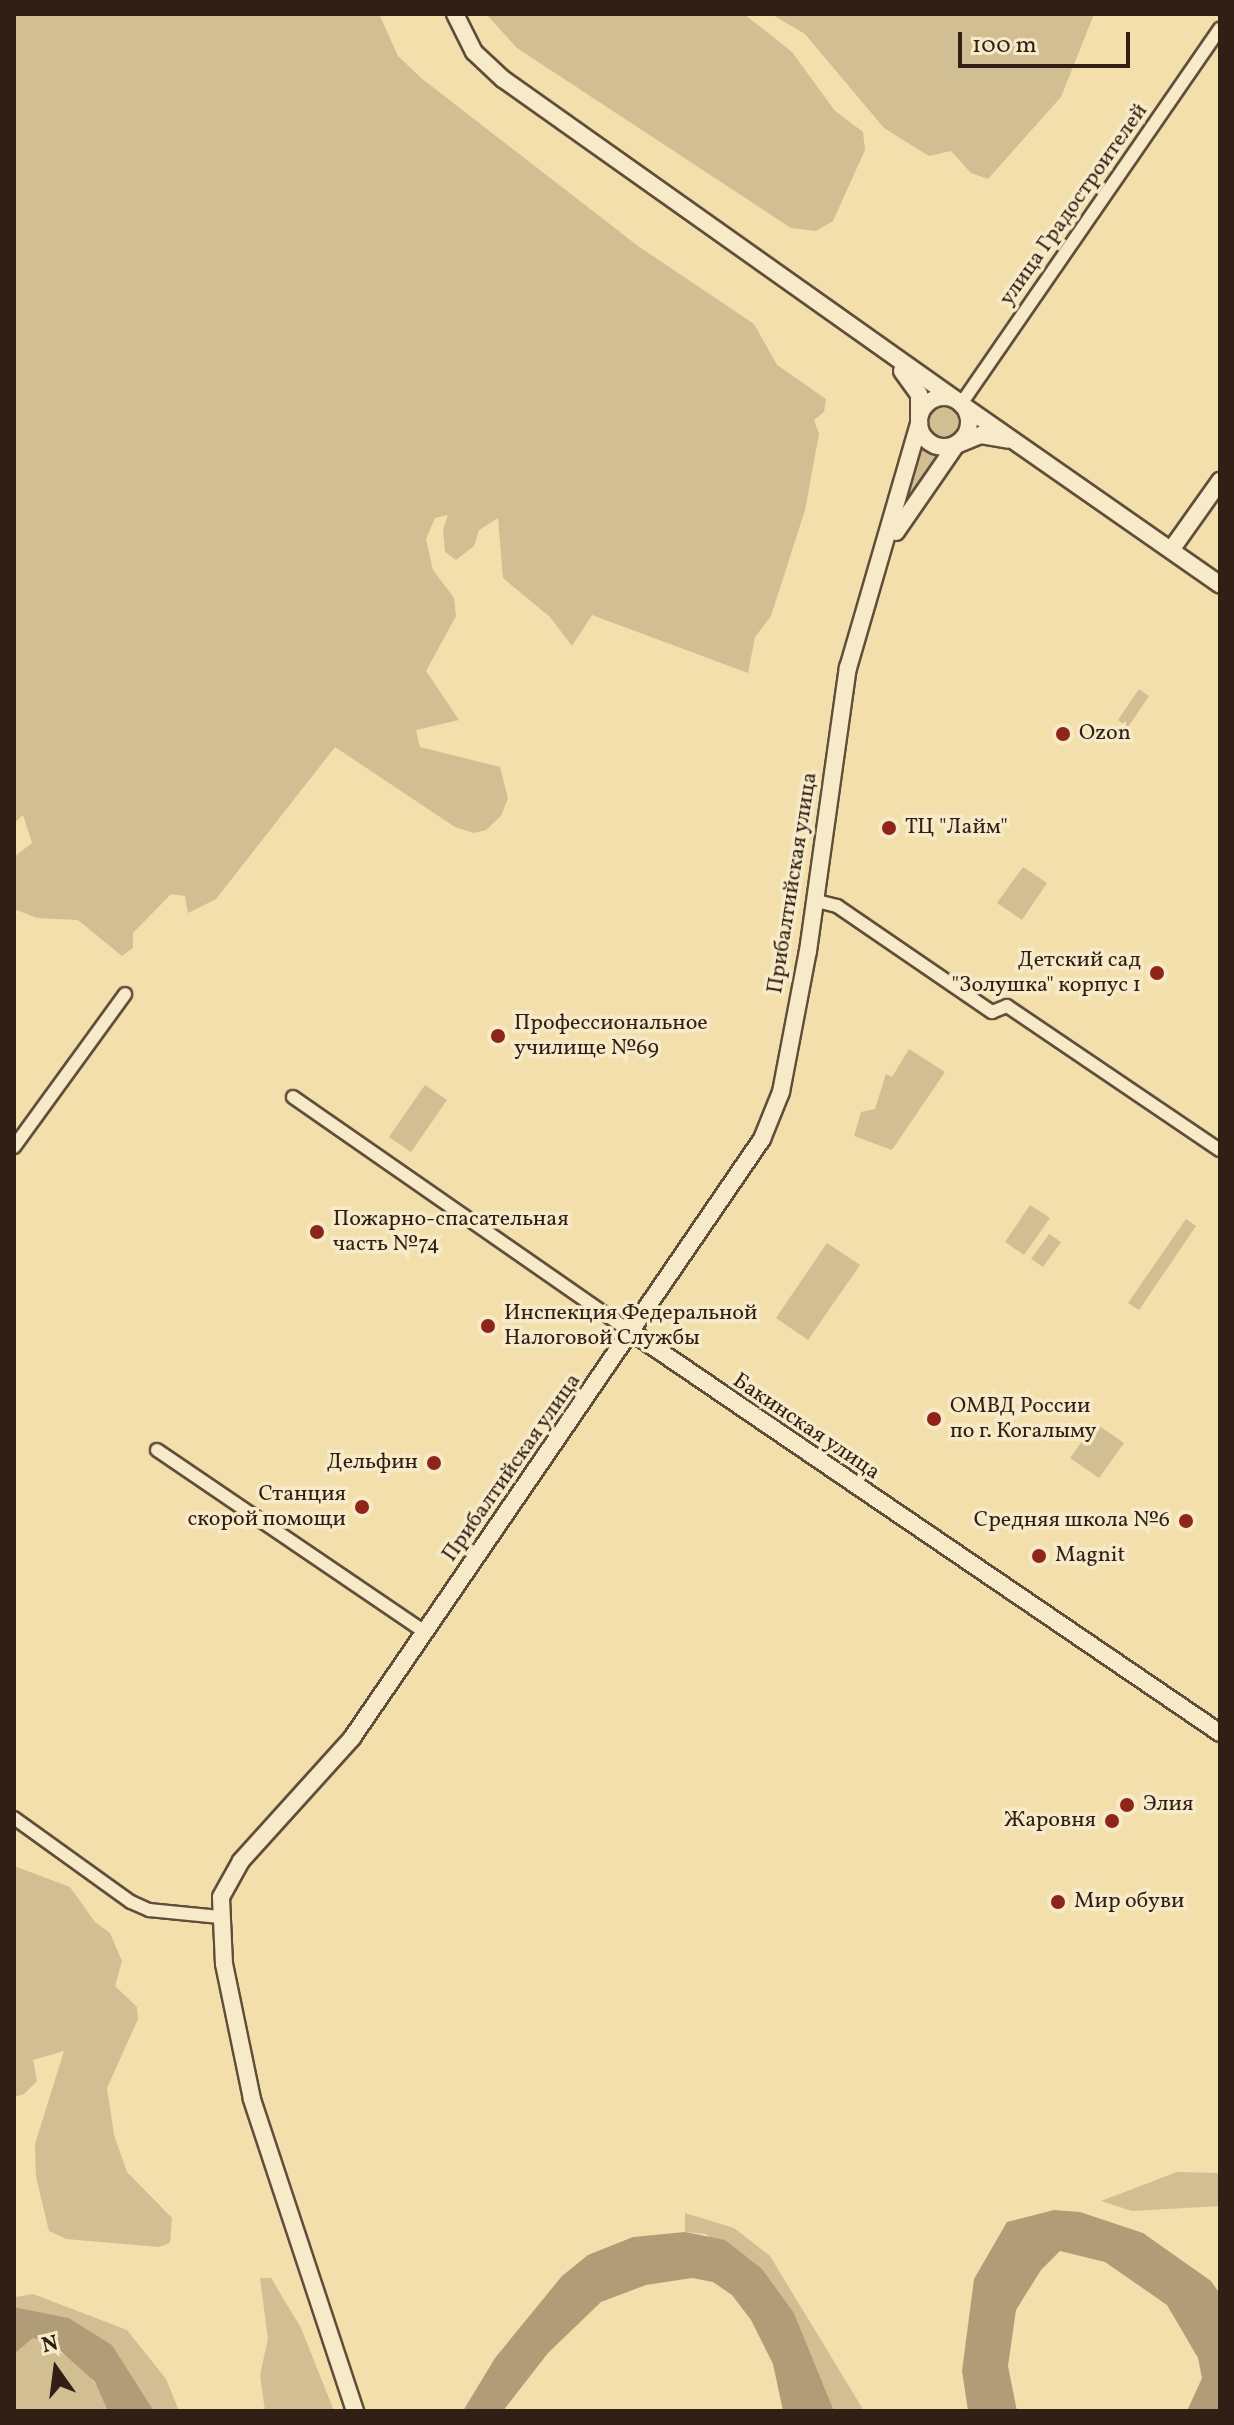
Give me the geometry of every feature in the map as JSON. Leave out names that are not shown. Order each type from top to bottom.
[{"type":"street","points":[[455,14],[474,52],[503,79],[873,347],[958,402],[1220,585]]},
{"type":"street","name":"улица Градостроителей","points":[[958,402],[1220,29]]},
{"type":"street","points":[[873,347],[916,388],[919,420],[931,444],[956,445],[981,435],[1015,443]]},
{"type":"street","points":[[919,420],[933,400],[958,402]]},
{"type":"street","points":[[956,445],[969,426],[958,402]]},
{"type":"street","name":"Прибалтийская улица","points":[[220,1917],[221,1897],[233,1871],[337,1758],[745,1170],[773,1116],[817,901],[848,668],[898,520],[919,420]]},
{"type":"street","name":"Прибалтийская улица","points":[[898,520],[956,445]]},
{"type":"street","points":[[1171,550],[1220,481]]},
{"type":"street","points":[[817,901],[837,906],[992,1012],[1007,1006],[1220,1150]]},
{"type":"street","points":[[14,1147],[125,994]]},
{"type":"street","name":"Бакинская улица","points":[[293,1097],[1220,1733]]},
{"type":"street","points":[[157,1450],[425,1632]]},
{"type":"street","points":[[14,1818],[131,1902],[149,1910],[220,1917],[252,2099],[355,2411]]},
{"type":"shaded area","points":[[14,14],[379,14],[398,56],[421,78],[638,246],[754,324],[777,365],[826,399],[824,412],[814,420],[819,434],[805,510],[771,616],[755,637],[748,673],[592,615],[572,646],[550,617],[503,578],[498,518],[479,530],[474,546],[456,560],[445,552],[443,530],[448,515],[435,518],[426,539],[433,570],[454,598],[456,616],[426,671],[459,720],[416,730],[420,747],[500,767],[508,798],[501,816],[486,830],[474,833],[455,827],[335,747],[216,899],[188,913],[185,896],[171,894],[133,933],[133,948],[122,956],[78,920],[37,918],[14,909],[14,857],[32,843],[23,815],[14,823]]},
{"type":"shaded area","points":[[486,14],[744,14],[792,52],[835,111],[863,132],[865,150],[833,221],[816,231],[791,228],[517,48]]},
{"type":"shaded area","points":[[771,14],[1094,14],[1061,97],[988,179],[971,173],[951,151],[929,156],[884,128],[805,34]]},
{"type":"shaded area","points":[[944,406],[955,411],[960,422],[955,433],[944,438],[933,433],[928,422],[933,411]]},
{"type":"shaded area","points":[[920,445],[938,456],[906,503]]},
{"type":"shaded area","points":[[1139,689],[1149,696],[1128,727],[1118,720]]},
{"type":"shaded area","points":[[1023,867],[1047,883],[1022,920],[997,903]]},
{"type":"shaded area","points":[[909,1049],[945,1072],[892,1150],[854,1136],[861,1112],[875,1109],[886,1074],[892,1077]]},
{"type":"shaded area","points":[[425,1085],[447,1100],[411,1152],[389,1137]]},
{"type":"shaded area","points":[[1030,1205],[1050,1218],[1024,1255],[1005,1242]]},
{"type":"shaded area","points":[[1186,1219],[1196,1226],[1139,1310],[1128,1303]]},
{"type":"shaded area","points":[[1049,1234],[1061,1242],[1043,1267],[1031,1259]]},
{"type":"shaded area","points":[[827,1243],[860,1265],[808,1340],[776,1318]]},
{"type":"shaded area","points":[[1095,1423],[1124,1443],[1099,1478],[1070,1458]]},
{"type":"shaded area","points":[[14,1866],[70,1887],[95,1922],[110,1933],[122,1961],[115,1986],[137,2007],[138,2019],[107,2088],[114,2135],[127,2172],[172,2218],[170,2243],[159,2247],[66,2239],[49,2231],[36,2177],[35,2144],[64,2051],[33,2060],[37,2081],[24,2094],[14,2097]]},
{"type":"shaded area","points":[[1177,2172],[1220,2173],[1220,2206],[1132,2211],[1101,2201]]},
{"type":"shaded area","points":[[1054,2210],[1080,2212],[1143,2233],[1211,2281],[1220,2294],[1220,2411],[1187,2411],[1202,2378],[1198,2358],[1167,2305],[1105,2262],[1060,2251],[1041,2270],[1016,2310],[1008,2366],[1017,2411],[968,2411],[962,2371],[974,2279],[1007,2222]]},
{"type":"shaded area","points":[[685,2213],[734,2228],[770,2256],[864,2411],[834,2411],[794,2313],[706,2234],[685,2232]]},
{"type":"shaded area","points":[[685,2232],[725,2240],[762,2269],[794,2313],[834,2411],[783,2411],[773,2364],[751,2320],[732,2295],[713,2282],[692,2278],[646,2285],[601,2302],[548,2353],[503,2411],[463,2411],[495,2358],[562,2276],[588,2255],[633,2237]]},
{"type":"shaded area","points":[[260,2278],[271,2278],[301,2328],[334,2411],[265,2411],[260,2375],[268,2339]]},
{"type":"shaded area","points":[[33,2294],[127,2330],[166,2379],[179,2411],[154,2411],[112,2345],[69,2318],[14,2307],[16,2297]]},
{"type":"shaded area","points":[[14,2307],[69,2318],[112,2345],[154,2411],[108,2411],[95,2382],[56,2347],[33,2338],[14,2354]]},
{"type":"shaded area","points":[[33,2338],[79,2363],[106,2398],[108,2411],[14,2411],[14,2354]]},
{"type":"place","name":"Ozon","points":[[1063,734]]},
{"type":"place","name":"ТЦ \"Лайм\"","points":[[889,828]]},
{"type":"place","name":"Детский сад \"Золушка\" корпус 1","points":[[1157,973]]},
{"type":"place","name":"Профессиональное училище №69","points":[[498,1036]]},
{"type":"place","name":"Пожарно-спасательная часть №74","points":[[317,1232]]},
{"type":"place","name":"Инспекция Федеральной Налоговой Службы","points":[[488,1326]]},
{"type":"place","name":"ОМВД России по г. Когалыму","points":[[934,1419]]},
{"type":"place","name":"Дельфин","points":[[434,1463]]},
{"type":"place","name":"Станция скорой помощи","points":[[362,1507]]},
{"type":"place","name":"Средняя школа №6","points":[[1186,1521]]},
{"type":"place","name":"Magnit","points":[[1039,1556]]},
{"type":"place","name":"Элия","points":[[1127,1805]]},
{"type":"place","name":"Жаровня","points":[[1112,1821]]},
{"type":"place","name":"Мир обуви","points":[[1058,1902]]}]
